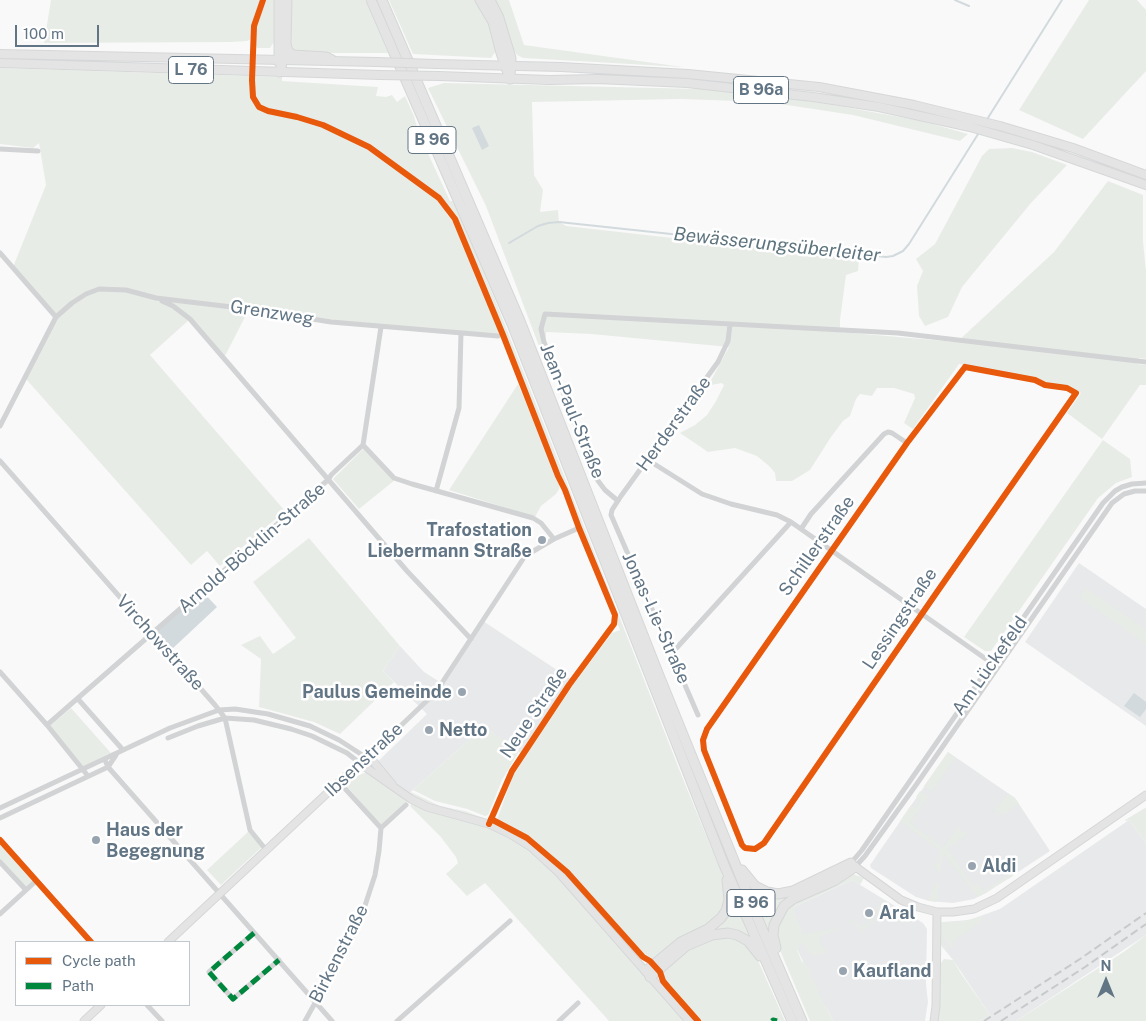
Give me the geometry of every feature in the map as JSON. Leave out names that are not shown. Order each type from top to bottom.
[{"type":"highway","points":[[279,0],[280,72]]},
{"type":"highway","points":[[281,60],[286,44],[287,0]]},
{"type":"highway","name":"B 96","points":[[372,0],[512,324],[724,864],[792,1021]]},
{"type":"highway","name":"B 96","points":[[382,0],[520,321],[722,832],[802,1021]]},
{"type":"highway","points":[[390,0],[390,16]]},
{"type":"highway","points":[[480,0],[494,22],[510,78]]},
{"type":"highway","points":[[490,0],[502,26],[511,58],[508,66]]},
{"type":"highway","points":[[286,44],[288,51],[293,54],[326,57],[332,60]]},
{"type":"highway","points":[[722,832],[745,876],[755,886],[767,892],[778,894],[793,891],[853,865]]},
{"type":"highway","points":[[648,974],[681,942],[708,929],[726,911],[729,900],[724,864]]},
{"type":"highway","points":[[782,973],[773,935],[774,924],[779,914],[792,899],[834,881],[853,865]]},
{"type":"highway","points":[[648,974],[686,946],[712,935],[728,933],[743,938],[759,953],[777,986]]},
{"type":"main road","name":"L 76","points":[[0,54],[281,60]]},
{"type":"main road","points":[[281,60],[332,60]]},
{"type":"main road","name":"B 96a","points":[[332,60],[688,74],[850,92],[1000,126],[1073,148],[1146,175]]},
{"type":"main road","name":"L 76","points":[[0,63],[280,72]]},
{"type":"main road","name":"B 96a","points":[[280,72],[616,80],[733,87],[813,97],[871,106],[997,135],[1059,154],[1146,185]]},
{"type":"street","points":[[0,149],[38,151]]},
{"type":"street","points":[[0,253],[56,316],[0,426]]},
{"type":"street","name":"Grenzweg","points":[[56,316],[86,294],[99,289],[126,290],[156,298],[249,309],[331,322],[498,336]]},
{"type":"street","points":[[156,298],[174,306],[190,319],[407,571],[471,639]]},
{"type":"street","name":"Jean-Paul-Straße","points":[[618,502],[596,478],[544,342],[541,329],[545,314],[730,324]]},
{"type":"street","points":[[730,324],[898,333],[1146,362]]},
{"type":"street","name":"Herderstraße","points":[[613,521],[611,516],[612,510],[718,362],[728,341],[730,324]]},
{"type":"street","points":[[381,327],[363,444],[394,478],[533,518],[541,523],[554,539]]},
{"type":"street","points":[[436,491],[458,408],[461,333]]},
{"type":"street","name":"Schillerstraße","points":[[742,845],[703,746],[704,735],[907,443],[964,367],[1035,380],[1046,385],[1067,388],[1076,393]]},
{"type":"street","name":"Lessingstraße","points":[[742,845],[750,849],[764,843],[1076,393]]},
{"type":"street","points":[[801,529],[811,514],[884,434],[892,433],[907,443]]},
{"type":"street","name":"Arnold-Böcklin-Straße","points":[[47,726],[329,480],[331,475],[363,444]]},
{"type":"street","points":[[648,460],[702,494],[731,504],[777,515],[791,522],[997,667]]},
{"type":"street","name":"Virchowstraße","points":[[0,462],[225,718],[250,830],[266,851]]},
{"type":"street","name":"Am Lückefeld","points":[[853,865],[1108,497],[1115,491],[1130,484],[1146,484]]},
{"type":"street","name":"Am Lückefeld","points":[[853,865],[867,853],[916,785],[1112,503],[1124,494],[1146,491]]},
{"type":"street","name":"Jonas-Lie-Straße","points":[[613,521],[698,715]]},
{"type":"street","points":[[672,653],[791,522]]},
{"type":"street","name":"Ibsenstraße","points":[[169,941],[433,696],[525,556],[554,539],[579,528],[605,589]]},
{"type":"street","name":"Neue Straße","points":[[490,824],[512,771],[569,685],[614,624]]},
{"type":"street","points":[[0,672],[88,776]]},
{"type":"street","points":[[78,699],[120,752]]},
{"type":"street","points":[[0,808],[170,728],[219,710],[252,711],[268,714],[301,724],[339,740],[373,761],[394,786]]},
{"type":"street","points":[[168,738],[225,718],[254,720],[291,728],[330,744],[411,798],[428,807],[490,824],[521,840],[545,858],[689,1021]]},
{"type":"street","points":[[0,818],[108,767],[120,752]]},
{"type":"street","points":[[105,760],[108,767],[332,1021]]},
{"type":"street","points":[[340,782],[381,828],[406,805]]},
{"type":"street","points":[[853,865],[901,900],[918,907],[937,912],[965,911],[990,902],[1146,795]]},
{"type":"street","name":"Birkenstraße","points":[[305,1021],[358,924],[375,875],[382,834],[381,828]]},
{"type":"street","points":[[0,840],[90,941]]},
{"type":"street","points":[[0,862],[26,890]]},
{"type":"street","points":[[0,914],[36,881]]},
{"type":"street","points":[[934,1021],[936,1006],[937,912]]},
{"type":"street","points":[[397,1021],[510,921]]},
{"type":"street","points":[[254,933],[209,972],[233,999],[279,960]]},
{"type":"street","points":[[559,1021],[578,1004]]},
{"type":"street","points":[[84,1021],[101,1006]]},
{"type":"street","points":[[148,1006],[162,1021]]},
{"type":"shaded area","points":[[51,0],[365,0],[388,53],[298,53],[291,48],[289,42],[274,42],[270,48],[257,48],[253,38],[247,41],[231,42],[44,43]]},
{"type":"shaded area","points":[[389,0],[509,0],[524,45],[683,67],[523,58],[517,55],[513,49],[496,51],[491,58],[413,54]]},
{"type":"shaded area","points":[[1089,0],[1137,0],[1146,10],[1146,71],[1083,139],[1019,110]]},
{"type":"shaded area","points":[[0,68],[282,77],[282,81],[378,87],[376,96],[386,97],[392,95],[397,102],[405,96],[414,116],[419,134],[450,201],[453,201],[496,302],[722,874],[726,886],[725,906],[716,919],[653,962],[643,956],[569,871],[524,834],[497,820],[514,772],[575,682],[612,633],[620,630],[552,452],[458,223],[449,207],[446,213],[455,225],[477,277],[465,285],[479,276],[501,338],[498,336],[381,327],[249,309],[224,358],[190,319],[150,355],[285,511],[220,566],[207,551],[191,565],[26,379],[56,317],[13,267],[46,185],[39,143],[33,148],[0,144]]},
{"type":"shaded area","points":[[444,83],[701,89],[767,95],[922,121],[968,134],[960,141],[853,115],[767,102],[680,99],[532,102],[534,175],[543,190],[540,212],[558,210],[559,222],[566,226],[859,259],[858,271],[846,275],[840,332],[957,342],[1054,252],[1108,181],[1143,195],[1143,241],[1146,272],[1146,359],[1139,358],[1137,364],[1146,365],[1146,385],[1140,385],[1102,439],[1067,413],[1081,393],[1069,387],[1065,389],[1035,383],[1033,379],[959,364],[913,429],[904,423],[915,398],[914,394],[894,388],[877,388],[872,396],[860,394],[856,399],[850,416],[843,421],[831,437],[810,470],[792,481],[776,481],[775,473],[757,456],[735,448],[708,452],[680,433],[695,425],[707,415],[716,401],[724,385],[722,383],[709,384],[729,347],[591,334],[546,332],[545,362],[486,206],[428,88]]},
{"type":"shaded area","points":[[479,125],[489,146],[482,150],[472,128]]},
{"type":"shaded area","points":[[1012,148],[1032,152],[1067,165],[1031,203],[962,287],[948,317],[925,326],[919,316],[917,286],[923,271],[916,259],[935,244],[982,156],[989,149]]},
{"type":"shaded area","points":[[518,384],[560,484],[556,494],[541,506],[535,517],[449,490]]},
{"type":"shaded area","points":[[1103,440],[1130,459],[1132,477],[1116,483],[1098,498],[991,651],[985,651],[964,637]]},
{"type":"shaded area","points":[[365,447],[395,480],[359,509],[333,479]]},
{"type":"shaded area","points":[[309,538],[400,646],[383,671],[394,682],[340,734],[314,722],[259,707],[261,659],[241,645],[260,636],[273,654],[296,638],[253,582]]},
{"type":"shaded area","points":[[1079,563],[1146,609],[1146,726],[1025,642]]},
{"type":"shaded area","points":[[1086,588],[1146,630],[1146,644],[1079,597]]},
{"type":"shaded area","points":[[202,591],[217,607],[171,650],[155,633]]},
{"type":"shaded area","points":[[483,621],[575,682],[525,756],[482,725],[471,738],[404,798],[367,772],[427,714],[383,671],[400,646],[424,672],[443,684]]},
{"type":"shaded area","points":[[1134,693],[1146,702],[1146,709],[1140,717],[1124,706]]},
{"type":"shaded area","points":[[71,708],[111,753],[83,767],[50,726]]},
{"type":"shaded area","points":[[482,725],[519,751],[502,780],[488,815],[485,816],[467,809],[435,801],[413,790],[471,738]]},
{"type":"shaded area","points":[[948,752],[1015,798],[1050,851],[986,893],[974,899],[953,903],[929,901],[916,897],[871,868],[870,865]]},
{"type":"shaded area","points":[[948,752],[955,758],[932,791],[924,786]]},
{"type":"shaded area","points":[[367,772],[408,801],[380,825],[346,785],[356,776]]},
{"type":"shaded area","points":[[920,791],[928,797],[910,823],[943,848],[959,826],[961,827],[959,830],[962,833],[965,830],[967,834],[947,848],[973,886],[977,883],[983,891],[1010,874],[1007,870],[1009,869],[1013,876],[978,897],[945,855],[942,856],[940,876],[935,866],[930,863],[939,864],[940,850],[900,821],[911,805],[916,808],[921,801],[916,797]]},
{"type":"shaded area","points":[[411,792],[440,806],[465,811],[486,819],[429,805],[409,794]]},
{"type":"shaded area","points":[[1008,793],[1019,804],[1002,815],[998,810],[992,813]]},
{"type":"shaded area","points":[[412,803],[432,812],[487,827],[505,835],[534,853],[547,864],[686,1021],[609,1021],[485,883],[467,896],[446,874],[458,863],[456,857],[440,836],[410,806]]},
{"type":"shaded area","points":[[1145,808],[1146,843],[1129,820],[1125,820]]},
{"type":"shaded area","points":[[1129,820],[1146,843],[1146,935],[1016,1021],[980,1021],[990,1015],[940,944],[942,922],[969,920],[1000,909]]},
{"type":"shaded area","points":[[250,830],[263,846],[221,885],[207,870]]},
{"type":"shaded area","points":[[0,842],[35,881],[26,890],[0,860]]},
{"type":"shaded area","points":[[838,874],[779,907],[773,917],[770,934],[749,884],[770,896]]},
{"type":"shaded area","points":[[853,874],[864,878],[860,885],[852,880],[794,908],[794,915],[803,934],[844,925],[818,937],[826,952],[816,956],[808,952],[804,943],[799,945],[800,948],[797,950],[802,962],[806,963],[825,1008],[827,1008],[833,1021],[810,1021],[776,941],[775,930],[787,906]]},
{"type":"shaded area","points":[[940,878],[937,902],[929,901],[931,892]]},
{"type":"shaded area","points":[[852,880],[923,923],[927,929],[926,984],[928,1002],[925,1021],[833,1021],[827,1008],[825,1008],[797,949],[801,931],[794,915],[794,908]]},
{"type":"shaded area","points":[[732,895],[752,941],[732,931],[709,931]]},
{"type":"shaded area","points":[[884,900],[889,903],[887,906],[884,904],[863,931],[847,922],[851,920],[861,927],[865,926]]},
{"type":"shaded area","points":[[981,917],[983,920],[952,942],[954,946],[949,946],[945,938],[942,941],[949,948],[944,949],[940,944],[940,925],[942,922],[958,922]]},
{"type":"shaded area","points":[[1146,935],[1146,1021],[1016,1021],[1125,951]]},
{"type":"shaded area","points":[[713,937],[732,937],[747,943],[747,947],[750,947],[756,956],[785,1021],[700,1021],[665,982],[661,971],[684,950]]},
{"type":"shaded area","points":[[944,959],[953,960],[990,1015],[980,1021],[937,1021],[940,964]]},
{"type":"waterway","points":[[955,0],[969,6]]},
{"type":"waterway","name":"Bewässerungsüberleiter","points":[[986,121],[1062,0]]},
{"type":"waterway","name":"Bewässerungsüberleiter","points":[[509,243],[538,226],[559,222],[886,257],[893,256],[903,251],[909,244],[980,131]]},
{"type":"railway","points":[[984,1021],[1080,959],[1146,913]]},
{"type":"railway","points":[[1001,1021],[1085,967],[1146,924]]},
{"type":"marked path","points":[[254,933],[209,972],[233,999],[279,960]]},
{"type":"marked path","points":[[772,1021],[777,1021]]},
{"type":"cycle path","points":[[263,0],[254,26],[253,97],[259,107],[323,125],[369,147],[439,198],[455,219],[615,615],[614,624],[569,685],[512,771],[489,824]]},
{"type":"cycle path","points":[[965,367],[1035,380],[1045,385],[1067,388],[1076,393],[764,843],[755,849],[745,848],[742,845],[704,750],[703,740],[707,729],[907,443],[965,367]]},
{"type":"cycle path","points":[[491,819],[527,838],[567,872],[643,957],[650,961],[660,972],[663,981],[698,1021]]},
{"type":"cycle path","points":[[0,840],[90,941]]},
{"type":"place","name":"Trafostation Liebermann Straße","points":[[542,540]]},
{"type":"place","name":"Paulus Gemeinde","points":[[462,692]]},
{"type":"place","name":"Netto","points":[[429,730]]},
{"type":"place","name":"Haus der Begegnung","points":[[96,840]]},
{"type":"place","name":"Aldi","points":[[972,866]]},
{"type":"place","name":"Aral","points":[[869,913]]},
{"type":"place","name":"Kaufland","points":[[843,971]]}]
